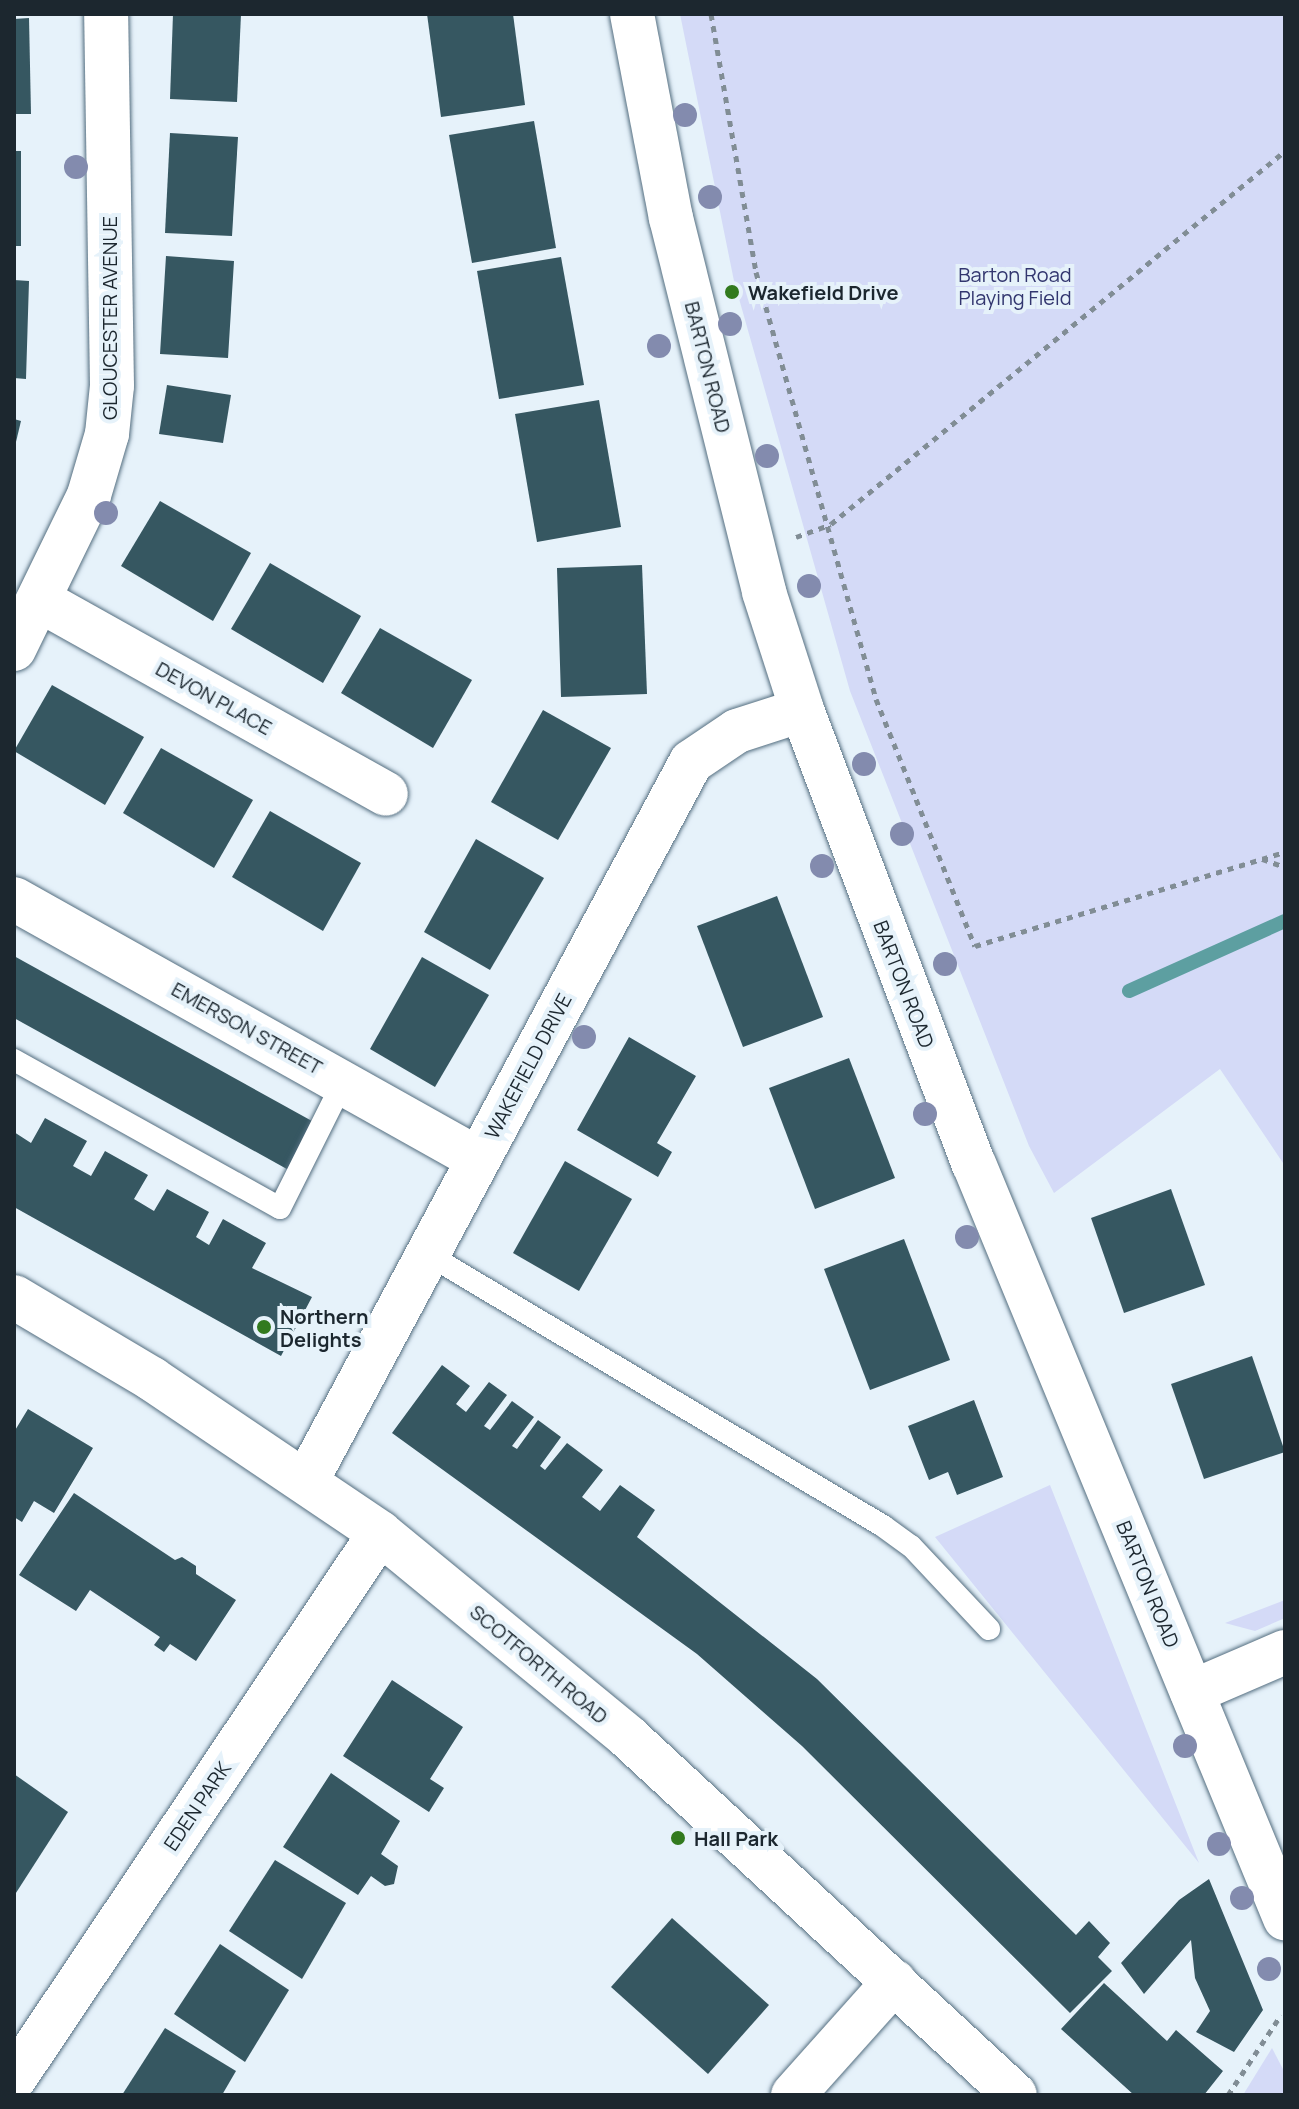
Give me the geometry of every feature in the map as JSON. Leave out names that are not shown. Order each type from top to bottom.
[{"type":"street","name":"GLOUCESTER AVENUE","points":[[14,649],[41,601],[89,495],[107,434],[112,386],[106,14]]},
{"type":"street","name":"BARTON ROAD","points":[[632,14],[671,218],[754,552],[802,710],[974,1164],[1285,1918]]},
{"type":"street","name":"DEVON PLACE","points":[[41,601],[386,794]]},
{"type":"street","name":"WAKEFIELD DRIVE","points":[[307,1480],[691,762],[737,731],[802,710]]},
{"type":"street","name":"EMERSON STREET","points":[[14,899],[478,1159]]},
{"type":"street","name":"SCOTFORTH ROAD","points":[[16,1303],[307,1480],[380,1533],[628,1737],[1015,2095]]},
{"type":"street","name":"EDEN PARK","points":[[14,2079],[380,1533]]},
{"type":"street","points":[[1192,1692],[1285,1652]]},
{"type":"street","points":[[793,2095],[894,1982]]},
{"type":"lane","points":[[14,1060],[280,1208],[343,1082]]},
{"type":"lane","points":[[429,1255],[883,1526],[911,1546],[989,1629]]},
{"type":"path","points":[[711,14],[756,272],[831,524],[876,699],[975,946],[1285,852]]},
{"type":"path","points":[[754,552],[831,524],[1285,151]]},
{"type":"path","points":[[1261,859],[1285,867]]},
{"type":"path","points":[[1228,2095],[1281,2015]]},
{"type":"green space","name":"Barton Road Playing Field","points":[[680,14],[1285,14],[1285,1166],[1220,1069],[1054,1193],[1029,1146],[850,691],[734,281]]},
{"type":"green space","points":[[1050,1485],[1139,1711],[1199,1863],[935,1537]]},
{"type":"green space","points":[[1285,1600],[1285,1618],[1255,1631],[1225,1623]]},
{"type":"green space","points":[[1272,2048],[1285,2073],[1285,2095],[1243,2095]]},
{"type":"building","points":[[173,14],[241,14],[237,102],[170,99]]},
{"type":"building","points":[[427,14],[513,14],[525,105],[441,117]]},
{"type":"building","points":[[29,18],[31,114],[14,114],[14,19]]},
{"type":"building","points":[[534,121],[556,248],[472,263],[449,135]]},
{"type":"building","points":[[170,133],[238,137],[232,236],[165,233]]},
{"type":"building","points":[[14,151],[21,151],[21,246],[14,246]]},
{"type":"building","points":[[166,256],[234,261],[228,358],[160,354]]},
{"type":"building","points":[[561,257],[584,385],[499,399],[477,271]]},
{"type":"building","points":[[14,280],[29,281],[26,379],[14,378]]},
{"type":"building","points":[[167,385],[231,395],[223,443],[159,434]]},
{"type":"building","points":[[599,400],[621,527],[537,542],[515,414]]},
{"type":"building","points":[[14,419],[21,421],[15,446],[14,446]]},
{"type":"building","points":[[160,501],[251,553],[213,621],[121,566]]},
{"type":"building","points":[[270,563],[361,616],[323,683],[231,629]]},
{"type":"building","points":[[642,565],[647,694],[561,697],[557,568]]},
{"type":"building","points":[[380,628],[472,680],[433,748],[341,693]]},
{"type":"building","points":[[52,685],[144,737],[105,805],[14,751]]},
{"type":"building","points":[[543,710],[611,748],[558,840],[491,802]]},
{"type":"building","points":[[161,748],[253,800],[214,868],[123,813]]},
{"type":"building","points":[[270,811],[361,863],[323,931],[232,877]]},
{"type":"building","points":[[476,839],[544,878],[490,970],[424,932]]},
{"type":"building","points":[[777,896],[823,1017],[743,1047],[697,926]]},
{"type":"building","points":[[14,956],[321,1126],[294,1173],[14,1018]]},
{"type":"building","points":[[422,957],[489,995],[435,1087],[370,1049]]},
{"type":"building","points":[[629,1037],[696,1076],[657,1143],[672,1152],[658,1177],[577,1130]]},
{"type":"building","points":[[849,1058],[895,1178],[815,1209],[769,1088]]},
{"type":"building","points":[[45,1118],[87,1141],[73,1166],[91,1176],[105,1151],[148,1175],[134,1199],[154,1211],[167,1189],[209,1212],[196,1237],[209,1245],[223,1219],[266,1243],[252,1268],[312,1297],[281,1356],[14,1207],[14,1132],[31,1143]]},
{"type":"building","points":[[565,1161],[632,1199],[579,1291],[513,1253]]},
{"type":"building","points":[[1171,1189],[1205,1285],[1124,1313],[1091,1218]]},
{"type":"building","points":[[904,1239],[950,1360],[870,1390],[824,1269]]},
{"type":"building","points":[[1252,1356],[1285,1452],[1204,1479],[1171,1384]]},
{"type":"building","points":[[442,1365],[470,1386],[456,1404],[466,1412],[489,1382],[507,1395],[484,1426],[490,1430],[512,1401],[534,1417],[512,1446],[517,1449],[538,1420],[561,1437],[540,1466],[545,1470],[567,1443],[603,1470],[582,1497],[600,1511],[620,1485],[655,1510],[637,1537],[817,1679],[1076,1935],[1089,1921],[1110,1943],[1098,1957],[1112,1971],[1070,2013],[802,1746],[697,1654],[392,1433]]},
{"type":"building","points":[[974,1400],[1003,1477],[957,1495],[948,1472],[929,1480],[908,1426]]},
{"type":"building","points":[[28,1409],[93,1448],[54,1513],[34,1501],[22,1522],[14,1517],[14,1432]]},
{"type":"building","points":[[74,1493],[175,1560],[182,1557],[196,1566],[196,1574],[236,1600],[196,1661],[170,1644],[164,1652],[154,1645],[160,1637],[90,1590],[76,1611],[19,1575]]},
{"type":"building","points":[[392,1680],[463,1727],[430,1779],[444,1788],[429,1812],[343,1756]]},
{"type":"building","points":[[331,1773],[400,1821],[381,1854],[398,1866],[394,1884],[385,1886],[371,1876],[358,1895],[283,1847]]},
{"type":"building","points":[[14,1774],[68,1812],[14,1896]]},
{"type":"building","points":[[275,1860],[346,1903],[302,1979],[229,1931]]},
{"type":"building","points":[[1209,1879],[1263,2010],[1234,2052],[1196,2032],[1210,2011],[1195,1978],[1191,1940],[1144,1994],[1121,1963],[1179,1900]]},
{"type":"building","points":[[672,1918],[769,2005],[708,2074],[611,1987]]},
{"type":"building","points":[[220,1944],[289,1990],[245,2062],[174,2014]]},
{"type":"building","points":[[1104,1983],[1167,2041],[1176,2030],[1223,2071],[1204,2095],[1134,2095],[1061,2029]]},
{"type":"building","points":[[165,2028],[236,2071],[222,2095],[122,2095]]},
{"type":"waterway","points":[[1129,991],[1285,921]]},
{"type":"place","name":"Wakefield Drive","points":[[732,292]]},
{"type":"place","name":"Northern Delights","points":[[264,1327]]},
{"type":"place","name":"Hall Park","points":[[678,1838]]}]
